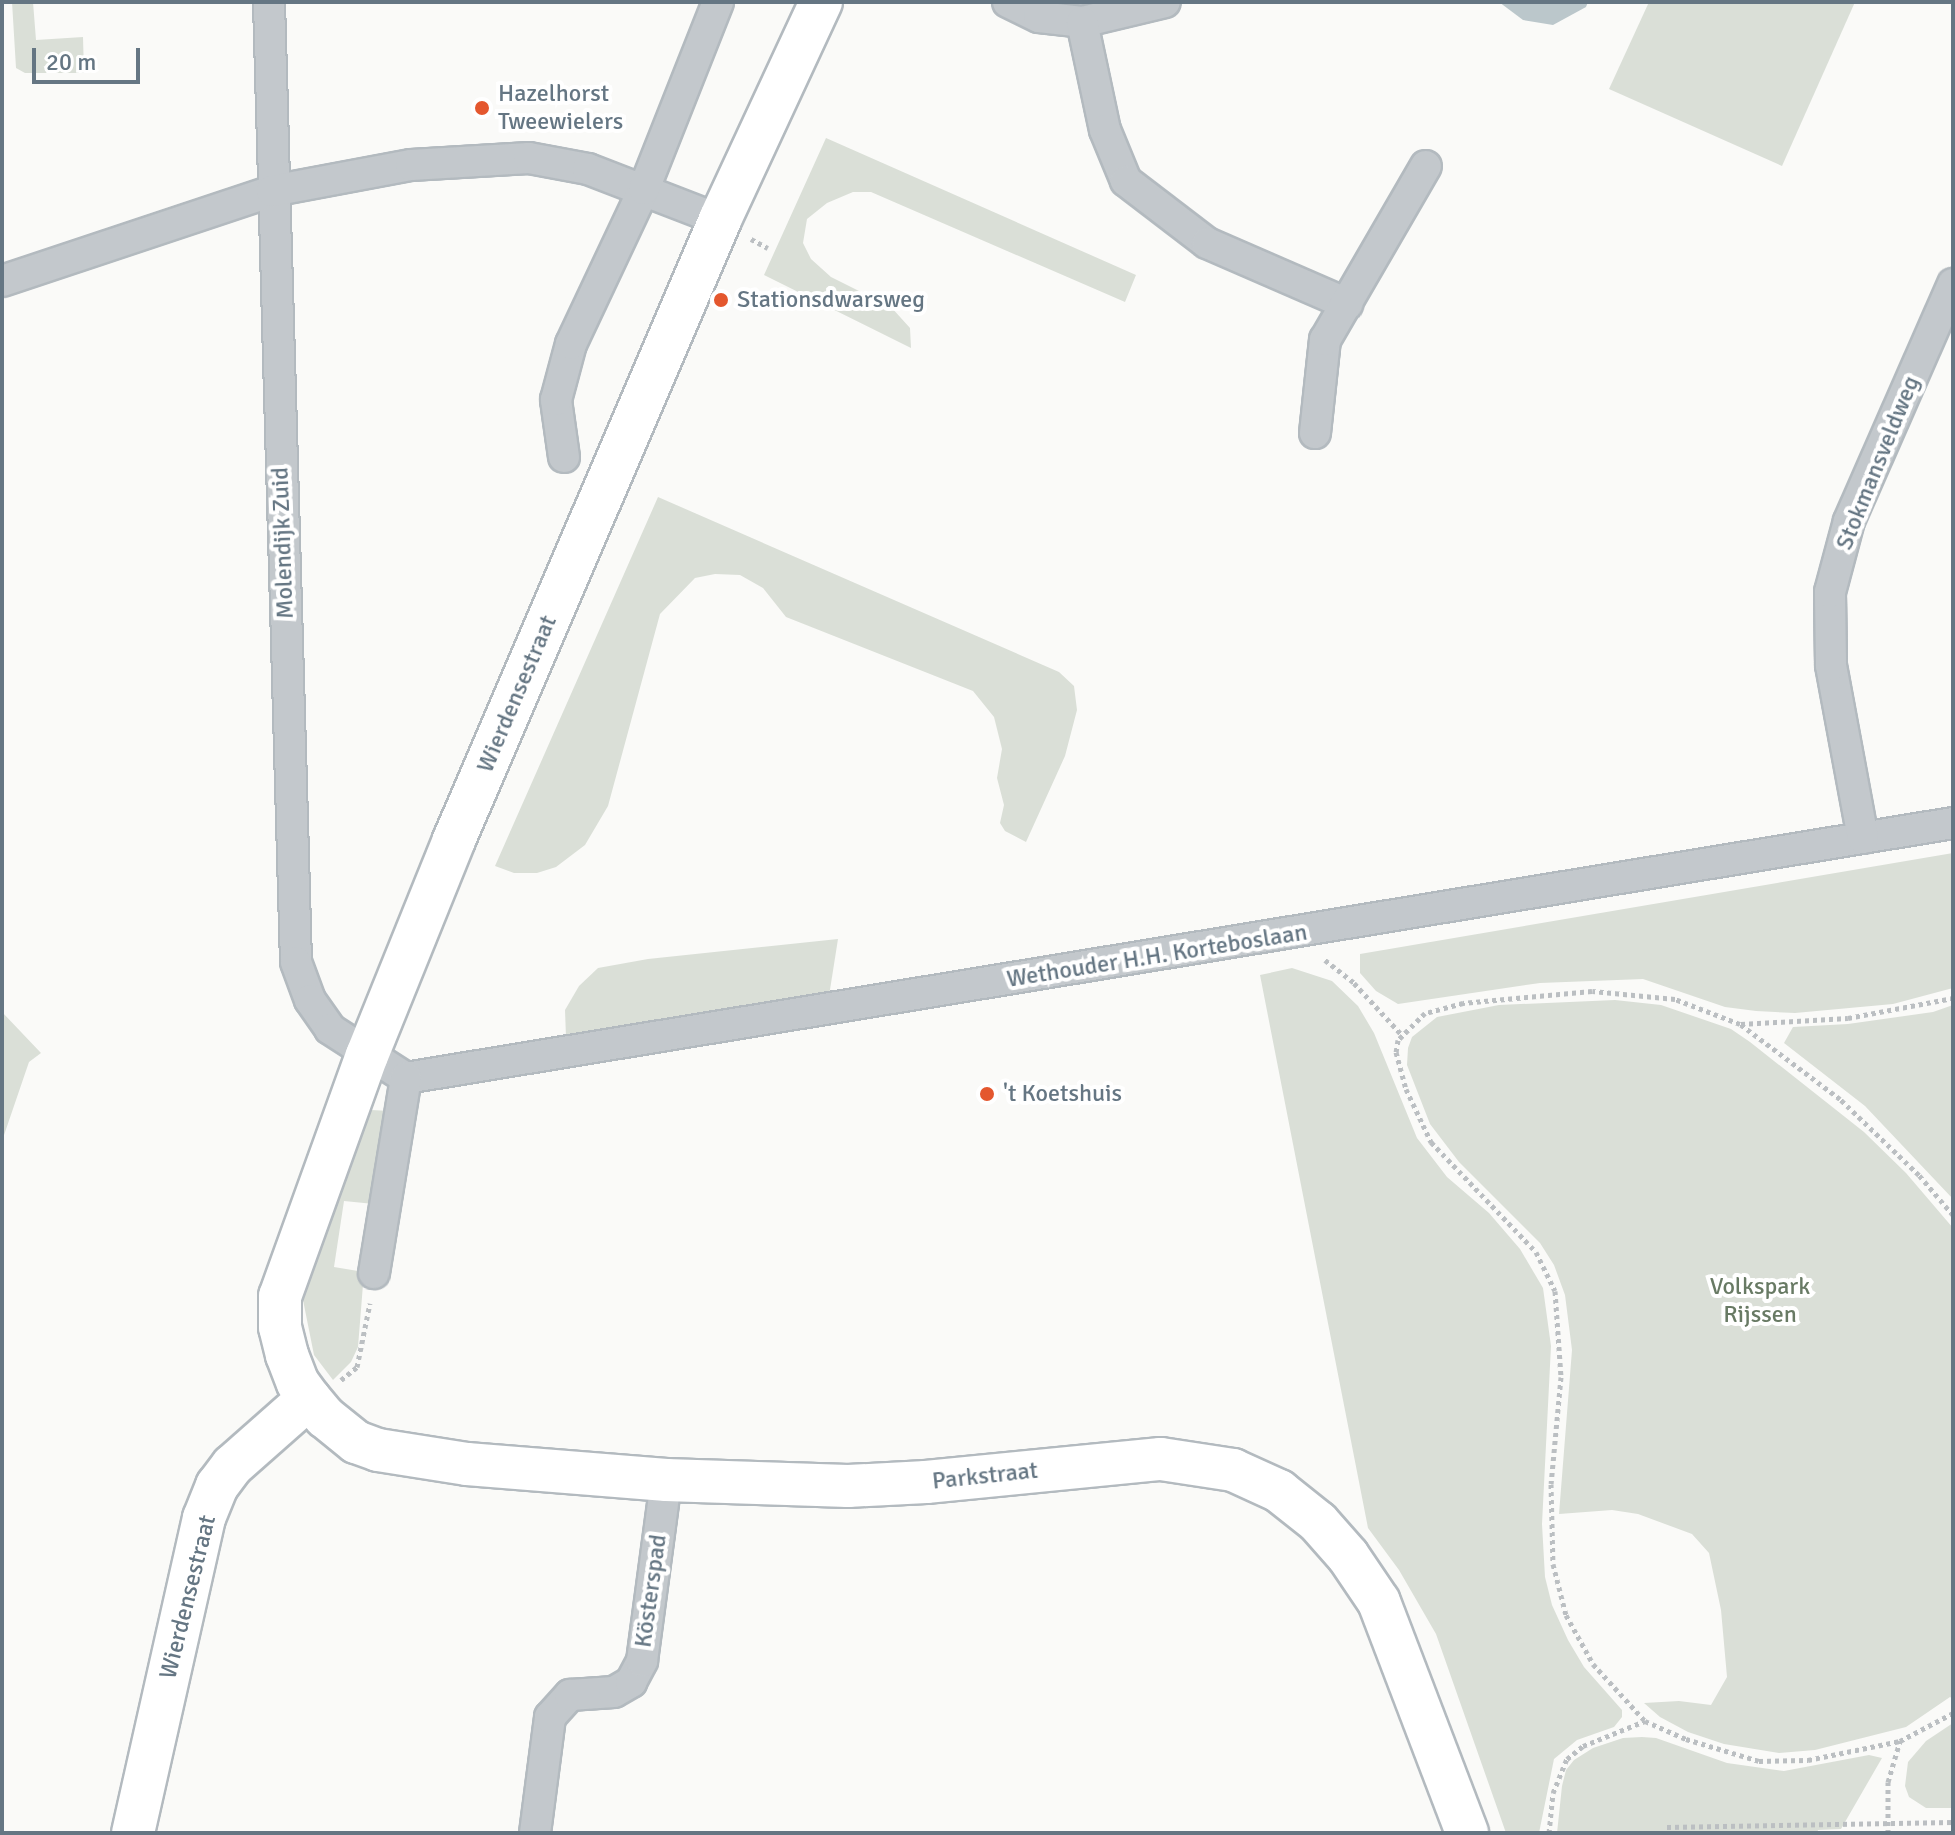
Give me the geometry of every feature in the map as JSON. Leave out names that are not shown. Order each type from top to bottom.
[{"type":"main road","name":"Wierdensestraat","points":[[133,1833],[204,1518],[217,1486],[233,1465],[309,1398],[298,1383],[287,1355],[280,1327],[280,1296],[367,1055],[454,840],[720,220],[821,2]]},
{"type":"main road","name":"Parkstraat","points":[[309,1398],[349,1437],[378,1450],[467,1464],[666,1480],[848,1486],[1161,1459],[1233,1470],[1279,1491],[1318,1522],[1348,1556],[1379,1602],[1467,1833]]},
{"type":"street","name":"Molendijk Zuid","points":[[269,2],[296,962],[310,1000],[330,1029],[367,1055]]},
{"type":"street","points":[[564,457],[556,400],[568,355],[644,189],[718,2]]},
{"type":"street","points":[[1008,2],[1039,17],[1082,22],[1165,2]]},
{"type":"street","points":[[1082,22],[1105,130],[1126,181],[1207,243],[1347,304]]},
{"type":"street","points":[[2,281],[272,191],[411,165],[529,158],[588,169],[720,220]]},
{"type":"street","points":[[1315,433],[1325,340],[1426,166]]},
{"type":"street","name":"Stokmansveldweg","points":[[1863,838],[1831,665],[1830,592],[1849,521],[1953,284]]},
{"type":"street","name":"Wethouder H.H. Korteboslaan","points":[[406,1078],[1953,823]]},
{"type":"street","points":[[367,1055],[406,1078],[374,1273]]},
{"type":"street","name":"Kösterspad","points":[[535,1833],[550,1717],[570,1695],[614,1692],[631,1682],[642,1661],[666,1480]]},
{"type":"path","points":[[1278,936],[1335,966],[1401,1034]]},
{"type":"path","points":[[1953,1215],[1863,1119],[1740,1024],[1701,1008],[1662,997],[1622,992],[1552,992],[1442,1007],[1425,1013],[1401,1034],[1396,1052],[1399,1067],[1422,1127],[1446,1160],[1536,1252],[1555,1291],[1561,1345],[1551,1484],[1551,1547],[1556,1584],[1566,1615],[1584,1649],[1645,1721],[1686,1739],[1759,1761],[1808,1760],[1900,1741],[1953,1713]]},
{"type":"path","points":[[1740,1024],[1848,1018],[1953,998]]},
{"type":"path","points":[[309,1398],[357,1367],[374,1273]]},
{"type":"path","points":[[1549,1833],[1553,1793],[1567,1759],[1583,1746],[1645,1721]]},
{"type":"path","points":[[1888,1833],[1888,1782],[1900,1741]]},
{"type":"path","points":[[1667,1827],[1953,1822]]},
{"type":"green space","points":[[12,2],[33,2],[36,40],[83,37],[84,73],[25,73],[16,68]]},
{"type":"green space","points":[[1649,2],[1855,2],[1782,166],[1609,89]]},
{"type":"green space","points":[[826,138],[1136,275],[1125,302],[871,192],[853,192],[827,203],[807,219],[803,243],[811,259],[831,277],[891,307],[910,328],[911,348],[764,275]]},
{"type":"green space","points":[[658,497],[1059,672],[1074,686],[1077,710],[1065,756],[1026,842],[1005,831],[1000,823],[1004,805],[997,778],[1002,749],[994,717],[973,691],[786,617],[763,588],[740,575],[715,574],[695,578],[660,614],[608,806],[585,845],[556,867],[537,873],[514,873],[495,866]]},
{"type":"green space","points":[[1953,853],[1953,988],[1893,1004],[1795,1013],[1756,1011],[1725,1007],[1643,979],[1540,983],[1398,1004],[1376,991],[1360,973],[1360,954]]},
{"type":"green space","points":[[838,939],[829,996],[566,1037],[565,1010],[579,986],[598,968],[648,959]]},
{"type":"green space","points":[[1292,968],[1332,981],[1358,1006],[1374,1033],[1417,1138],[1447,1177],[1489,1213],[1520,1249],[1543,1288],[1551,1346],[1542,1524],[1545,1577],[1552,1605],[1568,1640],[1584,1667],[1622,1710],[1622,1717],[1614,1727],[1577,1740],[1554,1759],[1539,1833],[1506,1833],[1436,1634],[1399,1570],[1368,1528],[1260,975]]},
{"type":"green space","name":"Volkspark Rijssen","points":[[1615,1000],[1661,1005],[1731,1029],[1864,1132],[1906,1173],[1953,1228],[1953,1699],[1950,1697],[1906,1727],[1815,1750],[1779,1753],[1724,1744],[1688,1732],[1660,1717],[1644,1703],[1679,1701],[1711,1705],[1727,1677],[1721,1610],[1709,1553],[1692,1534],[1638,1514],[1612,1510],[1559,1514],[1572,1350],[1565,1295],[1554,1265],[1540,1243],[1459,1162],[1430,1124],[1407,1065],[1408,1048],[1412,1037],[1437,1017],[1499,1005]]},
{"type":"green space","points":[[1953,1005],[1953,1199],[1865,1106],[1784,1043],[1793,1027],[1848,1024],[1933,1012]]},
{"type":"green space","points":[[2,1012],[41,1053],[29,1062],[2,1141]]},
{"type":"green space","points":[[371,1110],[390,1111],[374,1204],[344,1201],[334,1267],[364,1272],[358,1347],[351,1362],[333,1380],[314,1355],[303,1300],[307,1254]]},
{"type":"green space","points":[[1953,1723],[1953,1808],[1926,1808],[1909,1797],[1905,1786],[1908,1762],[1926,1741]]},
{"type":"green space","points":[[1623,1738],[1656,1738],[1727,1763],[1784,1771],[1869,1755],[1882,1758],[1841,1829],[1818,1830],[1817,1833],[1557,1833],[1562,1786],[1566,1770],[1574,1760],[1593,1748]]},
{"type":"shaded area","points":[[1499,2],[1588,2],[1586,7],[1553,25],[1523,20]]},
{"type":"place","name":"Hazelhorst Tweewielers","points":[[482,108]]},
{"type":"place","name":"Stationsdwarsweg","points":[[721,300]]},
{"type":"place","name":"'t Koetshuis","points":[[987,1094]]}]
